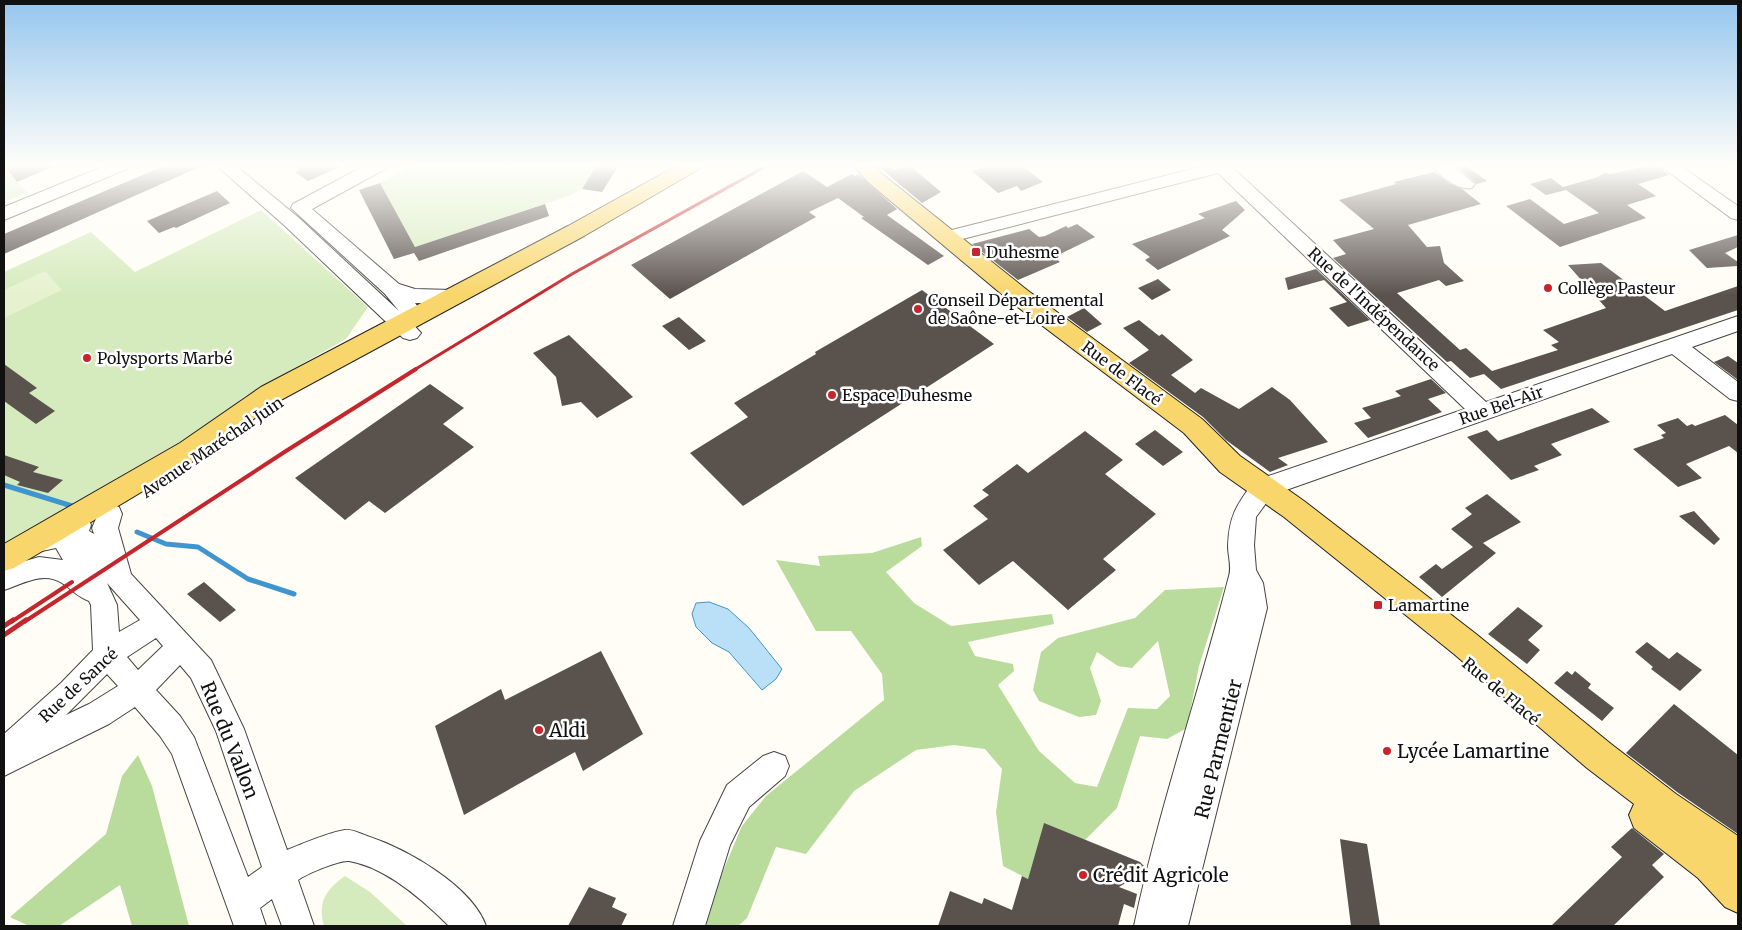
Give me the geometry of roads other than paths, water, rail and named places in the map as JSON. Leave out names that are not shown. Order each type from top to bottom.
[{"type":"main road","points":[[408,324],[434,318],[452,297],[616,208]]},
{"type":"main road","name":"Rue de Flacé","points":[[912,208],[1018,296],[1193,426],[1230,464],[1294,509],[1465,644],[1599,756],[1664,806],[1738,858]]},
{"type":"main road","name":"Avenue Maréchal Juin","points":[[4,573],[70,536],[102,511],[270,394],[361,345],[408,324]]},
{"type":"main road","name":"Avenue Maréchal Juin","points":[[4,559],[102,511],[254,422],[280,401],[408,324]]},
{"type":"main road","name":"Rue de Flacé","points":[[1264,488],[1286,515],[1507,696],[1644,812],[1711,865],[1738,894]]},
{"type":"street","points":[[4,214],[17,208]]},
{"type":"street","points":[[276,208],[364,290],[390,312],[408,324]]},
{"type":"street","points":[[300,208],[392,289],[414,296],[452,297]]},
{"type":"street","points":[[947,237],[1057,208]]},
{"type":"street","name":"Rue de l'Indépendance","points":[[1270,208],[1482,411]]},
{"type":"street","points":[[392,289],[408,324]]},
{"type":"street","points":[[361,345],[373,331],[377,320],[376,305],[364,290]]},
{"type":"street","name":"Rue Bel-Air","points":[[1264,488],[1738,323]]},
{"type":"street","points":[[1675,345],[1738,393]]},
{"type":"street","name":"Rue Parmentier","points":[[1150,926],[1206,705],[1243,573],[1241,545],[1244,515],[1264,488]]},
{"type":"street","name":"Rue du Vallon","points":[[102,511],[120,580]]},
{"type":"street","points":[[32,544],[70,536],[68,548],[91,577],[104,605],[107,654],[170,726],[184,747],[246,914],[280,874],[296,862],[347,845],[392,862],[435,889],[470,926]]},
{"type":"street","name":"Rue du Vallon","points":[[70,536],[83,539],[201,669],[230,729],[298,926]]},
{"type":"street","points":[[4,579],[22,571],[42,566],[71,574],[90,589],[104,605]]},
{"type":"street","name":"Rue Parmentier","points":[[1172,926],[1254,608],[1250,583],[1243,573]]},
{"type":"street","name":"Rue de Sancé","points":[[4,754],[107,654],[158,623]]},
{"type":"street","name":"Rue de Sancé","points":[[4,762],[67,728],[100,714],[138,689],[180,647]]},
{"type":"street","points":[[689,926],[716,841],[738,796],[774,766]]},
{"type":"water","points":[[709,602],[728,609],[749,628],[782,669],[776,679],[762,690],[729,652],[712,643],[696,627],[692,614],[696,603]]},
{"type":"waterway","points":[[4,485],[72,506]]},
{"type":"waterway","points":[[137,532],[166,544],[198,547],[248,579],[294,594]]},
{"type":"railway","points":[[414,370],[572,274],[690,208]]},
{"type":"railway","points":[[24,622],[286,451],[416,369]]},
{"type":"railway","points":[[11,622],[72,582]]},
{"type":"railway","points":[[4,626],[13,620]]},
{"type":"railway","points":[[4,635],[26,620]]},
{"type":"place","name":"Duhesme","points":[[976,252]]},
{"type":"place","name":"Collège Pasteur","points":[[1548,288]]},
{"type":"place","name":"Conseil Départemental de Saône-et-Loire","points":[[918,309]]},
{"type":"place","name":"Polysports Marbé","points":[[87,358]]},
{"type":"place","name":"Espace Duhesme","points":[[832,395]]},
{"type":"place","name":"Lamartine","points":[[1378,605]]},
{"type":"place","name":"Aldi","points":[[539,730]]},
{"type":"place","name":"Lycée Lamartine","points":[[1387,751]]},
{"type":"place","name":"Crédit Agricole","points":[[1083,875]]}]
